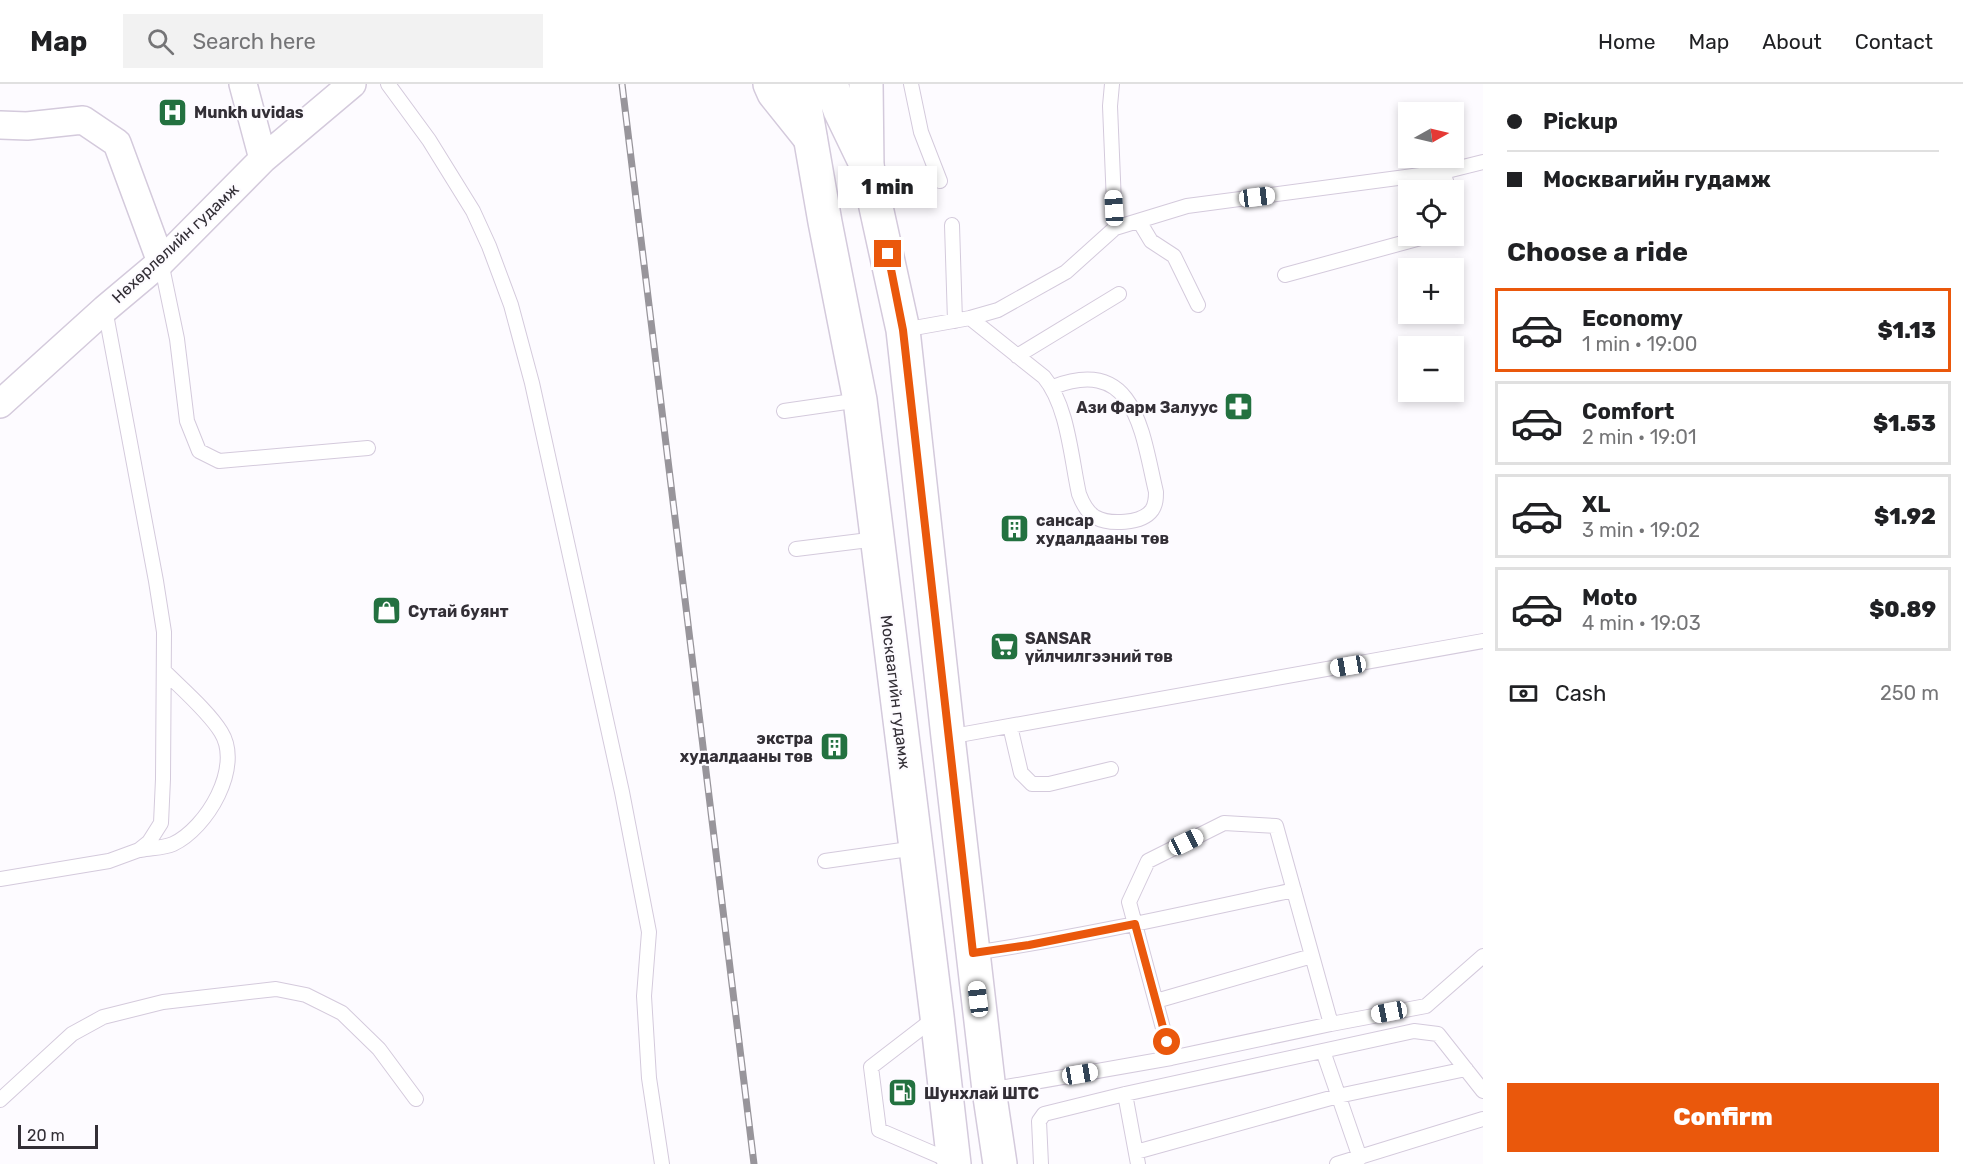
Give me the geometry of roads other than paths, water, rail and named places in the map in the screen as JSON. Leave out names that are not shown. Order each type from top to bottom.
[{"type":"main road","points":[[770,84],[774,93],[810,138]]},
{"type":"main road","name":"Москвагийн гудамж","points":[[801,84],[860,400],[954,1163]]},
{"type":"main road","points":[[831,84],[840,110],[867,166],[884,235],[903,330],[973,953],[1000,1164]]},
{"type":"main road","points":[[866,84],[867,166]]},
{"type":"street","points":[[243,84],[263,159]]},
{"type":"street","name":"Нөхөрлөлийн гудамж","points":[[0,404],[161,262],[263,159],[339,89]]},
{"type":"street","points":[[0,125],[27,126],[83,120],[117,143],[161,262]]},
{"type":"lane","points":[[388,84],[435,149],[473,211],[511,305],[532,383],[620,781],[649,932],[644,996],[649,1078],[662,1164]]},
{"type":"lane","points":[[911,84],[921,132],[940,181]]},
{"type":"lane","points":[[1112,84],[1110,116],[1115,228]]},
{"type":"lane","points":[[903,330],[970,318],[998,310],[1066,272],[1115,228],[1188,206],[1443,172],[1483,162]]},
{"type":"lane","points":[[1443,172],[1446,180]]},
{"type":"lane","points":[[1140,220],[1151,241],[1174,256],[1198,305]]},
{"type":"lane","points":[[952,225],[955,321]]},
{"type":"lane","points":[[1285,275],[1398,244]]},
{"type":"lane","points":[[161,262],[177,339],[187,421],[199,451],[219,461],[368,448]]},
{"type":"lane","points":[[1017,356],[1119,294]]},
{"type":"lane","points":[[105,309],[164,632],[164,779],[161,823],[149,842],[139,850]]},
{"type":"lane","points":[[970,318],[1044,377],[1053,387],[1062,413],[1079,494],[1093,516],[1119,523],[1135,520],[1151,513],[1156,504],[1156,492],[1135,411],[1124,394],[1113,386],[1084,379],[1072,380],[1053,387]]},
{"type":"lane","points":[[784,411],[860,400]]},
{"type":"lane","points":[[796,549],[877,538]]},
{"type":"lane","points":[[948,737],[1483,641]]},
{"type":"lane","points":[[0,879],[109,861],[139,850],[173,844],[195,827],[214,804],[226,777],[226,746],[222,732],[164,671]]},
{"type":"lane","points":[[1010,726],[1021,773],[1032,784],[1049,784],[1111,769]]},
{"type":"lane","points":[[1171,1058],[1129,902],[1148,861],[1224,823],[1276,826],[1331,1024]]},
{"type":"lane","points":[[825,861],[916,848]]},
{"type":"lane","points":[[973,953],[1029,945],[1294,890]]},
{"type":"lane","points":[[1156,1001],[1312,956]]},
{"type":"lane","points":[[989,1090],[1171,1058],[1426,1006],[1483,956]]},
{"type":"lane","points":[[0,1100],[72,1034],[103,1017],[163,1002],[276,989],[306,994],[342,1013],[379,1049],[416,1099]]},
{"type":"lane","points":[[937,1016],[870,1067],[879,1130],[954,1163]]},
{"type":"lane","points":[[1041,1164],[1039,1121],[1044,1114],[1414,1031],[1438,1034],[1483,1091]]},
{"type":"lane","points":[[1323,1051],[1360,1158]]},
{"type":"lane","points":[[1125,1094],[1137,1158],[1338,1096],[1466,1069]]},
{"type":"lane","points":[[1337,1164],[1483,1119]]},
{"type":"railway","points":[[622,84],[754,1164]]},
{"type":"place","name":"Munkh uvidas","points":[[173,112]]},
{"type":"place","name":"Ази Фарм Залуус","points":[[1239,407]]},
{"type":"place","name":"сансар худалдааны төв","points":[[1015,529]]},
{"type":"place","name":"Сутай буянт","points":[[387,611]]},
{"type":"place","name":"SANSAR үйлчилгээний төв","points":[[1004,647]]},
{"type":"place","name":"экстра худалдааны төв","points":[[834,747]]},
{"type":"place","name":"Шунхлай ШТС","points":[[903,1093]]}]
